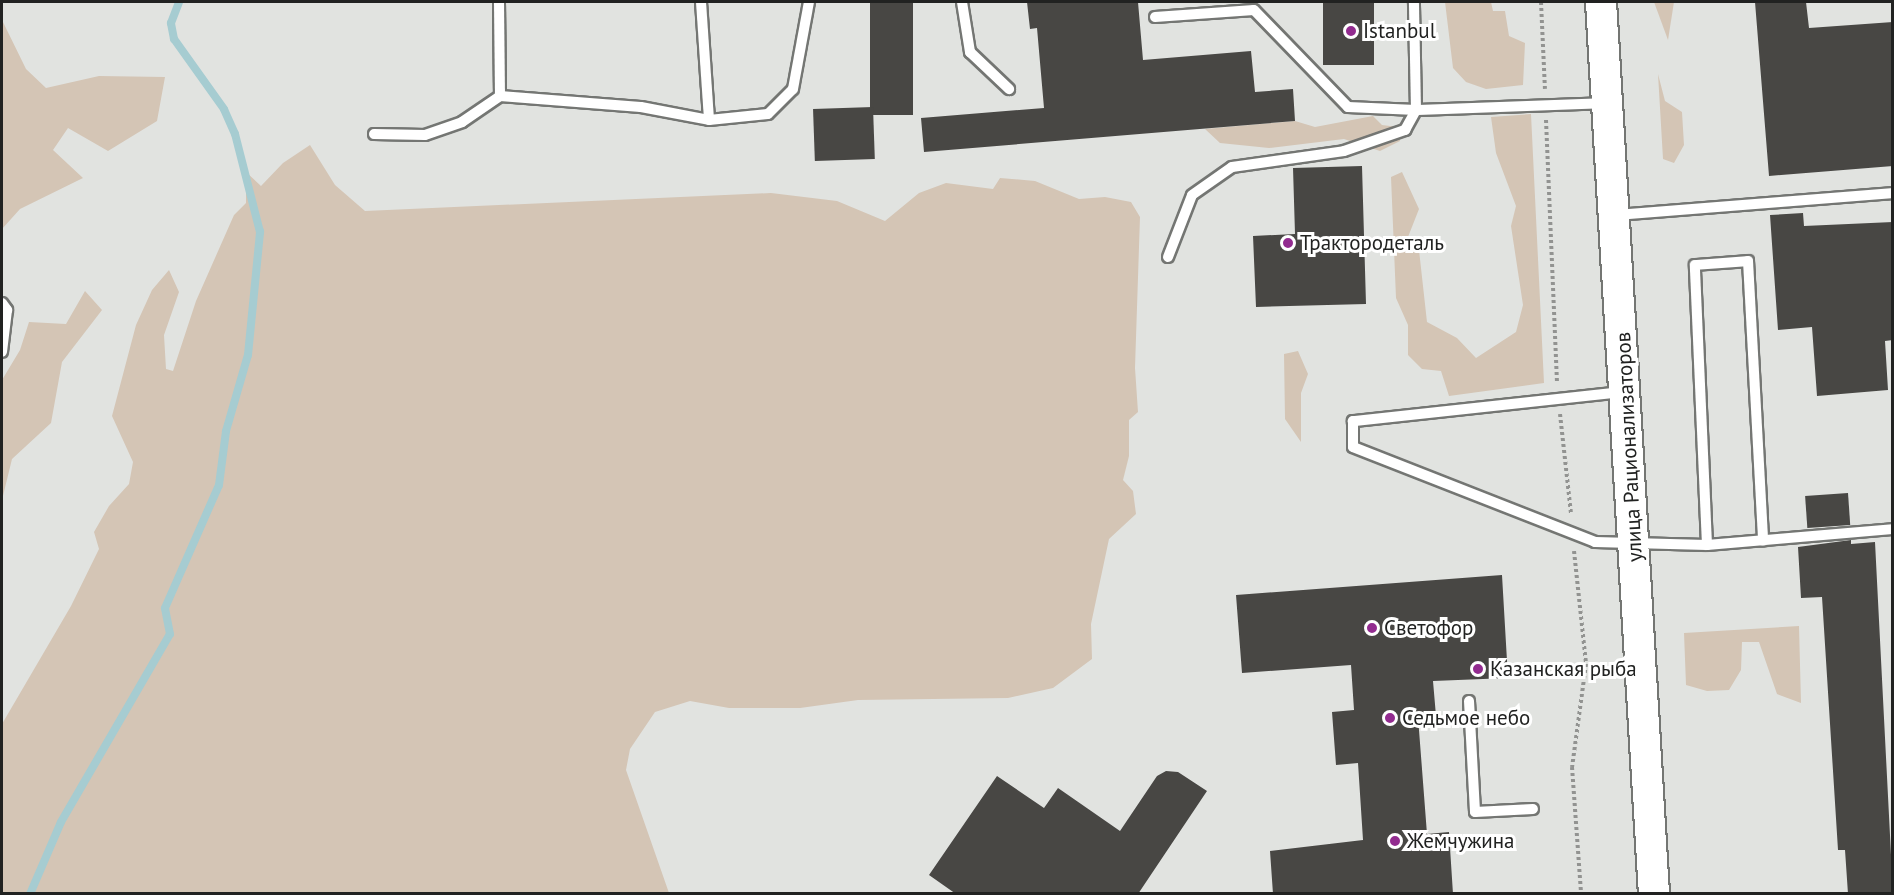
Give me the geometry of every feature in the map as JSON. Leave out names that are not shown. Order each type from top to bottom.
[{"type":"main road","name":"улица Рационализаторов","points":[[1601,2],[1626,391],[1654,894]]},
{"type":"lane","points":[[499,2],[500,96]]},
{"type":"lane","points":[[701,2],[709,120]]},
{"type":"lane","points":[[374,134],[425,135],[462,122],[500,96],[641,107],[709,120],[768,114],[793,89],[809,2]]},
{"type":"lane","points":[[962,2],[970,52],[1009,89]]},
{"type":"lane","points":[[1168,257],[1192,195],[1232,167],[1344,151],[1405,130],[1416,110],[1413,2]]},
{"type":"lane","points":[[1155,17],[1254,10],[1348,107],[1416,110],[1608,103]]},
{"type":"lane","points":[[1615,215],[1893,193]]},
{"type":"lane","points":[[1707,545],[1695,265],[1748,261],[1763,541]]},
{"type":"lane","points":[[2,303],[6,310],[2,352]]},
{"type":"lane","points":[[1626,391],[1353,421],[1353,447],[1543,524],[1573,532],[1595,542],[1707,545],[1893,529]]},
{"type":"lane","points":[[1469,701],[1475,812],[1533,809]]},
{"type":"path","points":[[1541,2],[1558,398],[1586,664],[1572,767],[1581,894]]},
{"type":"shaded area","points":[[1445,2],[1491,2],[1493,11],[1505,11],[1509,36],[1525,43],[1523,85],[1486,89],[1466,82],[1453,68]]},
{"type":"shaded area","points":[[1654,2],[1674,2],[1668,40]]},
{"type":"shaded area","points":[[2,20],[26,69],[46,88],[99,76],[165,77],[157,121],[108,151],[68,128],[53,150],[83,178],[20,209],[2,229]]},
{"type":"shaded area","points":[[1658,74],[1665,101],[1682,112],[1684,145],[1674,163],[1663,159]]},
{"type":"shaded area","points":[[1531,114],[1544,383],[1449,396],[1441,371],[1422,369],[1408,355],[1408,325],[1396,298],[1391,177],[1402,172],[1419,209],[1408,237],[1419,250],[1427,322],[1457,338],[1476,358],[1516,332],[1523,305],[1511,226],[1516,206],[1496,153],[1491,117]]},
{"type":"shaded area","points":[[1373,116],[1382,125],[1398,127],[1400,141],[1380,151],[1344,139],[1269,148],[1220,143],[1205,129],[1295,121],[1315,127]]},
{"type":"shaded area","points":[[310,145],[335,185],[365,211],[771,193],[837,201],[885,221],[919,193],[946,183],[993,189],[1000,178],[1035,181],[1079,199],[1105,197],[1131,202],[1140,217],[1135,368],[1138,412],[1129,420],[1129,456],[1123,480],[1133,491],[1136,514],[1109,539],[1091,624],[1092,659],[1053,688],[1008,698],[858,700],[800,708],[729,708],[690,701],[655,712],[630,749],[626,770],[669,893],[2,893],[2,724],[71,606],[99,549],[94,532],[109,506],[129,484],[133,462],[112,416],[136,325],[152,290],[169,270],[179,292],[164,335],[166,369],[173,371],[196,301],[234,215],[246,203],[246,172],[261,186],[283,163]]},
{"type":"shaded area","points":[[85,291],[102,310],[62,362],[51,423],[12,459],[2,500],[2,380],[20,350],[29,322],[66,324]]},
{"type":"shaded area","points":[[1298,351],[1308,374],[1301,393],[1301,442],[1285,419],[1284,354]]},
{"type":"shaded area","points":[[1799,626],[1801,703],[1777,694],[1759,642],[1742,642],[1741,670],[1729,690],[1707,691],[1686,685],[1684,633]]},
{"type":"building","points":[[870,2],[913,2],[913,115],[870,115]]},
{"type":"building","points":[[1027,2],[1138,2],[1143,60],[1251,51],[1255,92],[1293,89],[1295,121],[924,152],[921,118],[1044,108],[1037,28],[1030,29]]},
{"type":"building","name":"Istanbul","points":[[1323,2],[1374,2],[1374,65],[1323,65]]},
{"type":"building","points":[[1755,2],[1806,2],[1809,28],[1893,22],[1893,166],[1769,176]]},
{"type":"building","points":[[873,107],[875,159],[815,161],[813,109]]},
{"type":"building","points":[[1362,166],[1366,304],[1256,307],[1253,236],[1295,234],[1293,168]]},
{"type":"building","points":[[1803,213],[1804,226],[1893,222],[1893,340],[1885,341],[1888,390],[1817,396],[1812,327],[1778,330],[1770,215]]},
{"type":"building","points":[[1848,493],[1850,525],[1807,528],[1805,496]]},
{"type":"building","points":[[1851,540],[1851,544],[1875,542],[1893,894],[1848,894],[1845,850],[1838,850],[1822,597],[1801,598],[1798,547]]},
{"type":"building","points":[[1502,575],[1508,678],[1433,681],[1436,716],[1418,717],[1427,834],[1449,832],[1453,894],[1273,894],[1270,851],[1363,840],[1358,763],[1336,765],[1332,712],[1354,710],[1351,665],[1242,673],[1236,595]]},
{"type":"building","points":[[1166,771],[1178,772],[1207,791],[1138,894],[956,894],[929,875],[997,776],[1044,808],[1058,788],[1120,831],[1157,776]]},
{"type":"waterway","points":[[30,894],[61,822],[170,634],[165,608],[219,485],[226,431],[248,355],[260,232],[235,134],[224,109],[174,39],[171,23],[179,2]]},
{"type":"place","name":"Istanbul","points":[[1351,31]]},
{"type":"place","name":"Трактородеталь","points":[[1288,243]]},
{"type":"place","name":"Светофор","points":[[1372,628]]},
{"type":"place","name":"Казанская рыба","points":[[1478,669]]},
{"type":"place","name":"Седьмое небо","points":[[1390,718]]},
{"type":"place","name":"Жемчужина","points":[[1395,841]]}]
